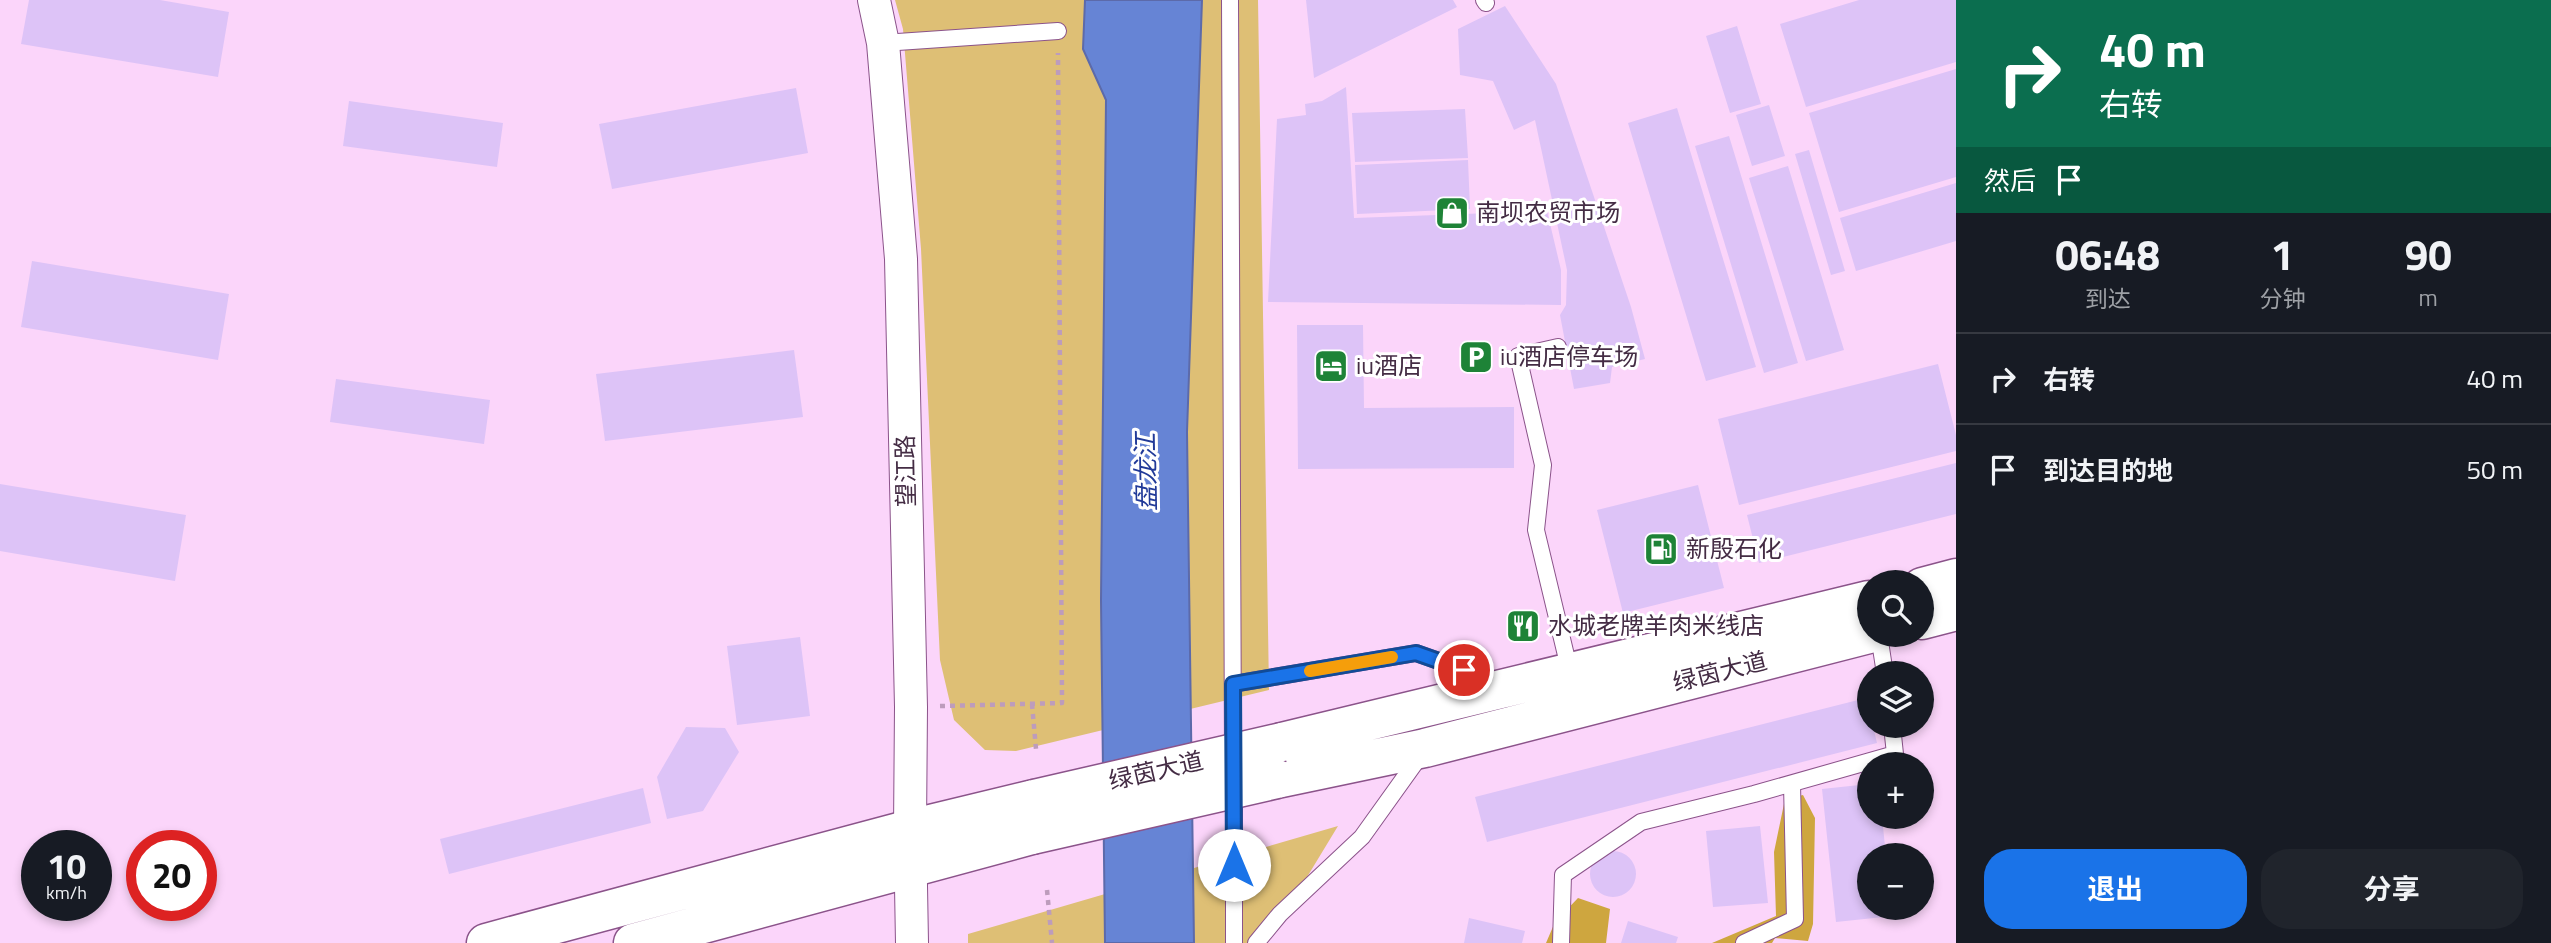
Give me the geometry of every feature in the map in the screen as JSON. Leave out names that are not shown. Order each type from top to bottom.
[{"type":"main road","points":[[1934,584],[1956,578]]},
{"type":"main road","name":"绿茵大道","points":[[486,943],[910,829],[1033,817],[1279,761],[1512,687],[1857,603]]},
{"type":"main road","points":[[1934,617],[1956,611]]},
{"type":"main road","name":"绿茵大道","points":[[1279,761],[1425,748],[1857,637]]},
{"type":"main road","name":"绿茵大道","points":[[633,943],[911,868],[1033,817]]},
{"type":"street","name":"望江路","points":[[874,0],[883,43],[901,260],[911,707],[912,943]]},
{"type":"lane","points":[[1230,0],[1234,943]]},
{"type":"lane","points":[[883,43],[1058,31]]},
{"type":"lane","points":[[1558,347],[1518,356],[1543,465],[1536,530],[1570,672]]},
{"type":"lane","points":[[1233,684],[1416,653],[1512,687]]},
{"type":"lane","points":[[1561,943],[1563,875],[1641,822],[1872,762],[1895,754],[1893,738]]},
{"type":"lane","points":[[1256,943],[1280,914],[1362,837],[1425,748]]},
{"type":"lane","points":[[1744,943],[1795,919],[1792,784]]},
{"type":"path","points":[[911,707],[1062,703],[1058,31]]},
{"type":"path","points":[[1032,704],[1035,749]]},
{"type":"path","points":[[1047,890],[1052,943]]},
{"type":"shaded area","points":[[895,0],[1258,0],[1269,690],[1016,751],[985,750],[954,720],[940,660],[921,249],[903,29]]},
{"type":"shaded area","points":[[1803,795],[1815,818],[1813,924],[1808,941],[1775,938],[1772,943],[1712,943],[1776,916],[1774,852],[1785,799]]},
{"type":"shaded area","points":[[1338,826],[1267,943],[968,943],[968,934]]},
{"type":"shaded area","points":[[1578,898],[1610,909],[1606,943],[1546,943],[1555,922]]},
{"type":"water","name":"盘龙江","points":[[1085,0],[1202,0],[1187,432],[1194,943],[1105,943],[1101,600],[1106,100],[1083,49]]},
{"type":"building","points":[[29,0],[160,0],[229,12],[218,77],[21,44]]},
{"type":"building","points":[[1306,0],[1453,0],[1457,7],[1314,78]]},
{"type":"building","points":[[1859,0],[1956,0],[1956,62],[1806,107],[1780,24]]},
{"type":"building","points":[[1505,6],[1556,84],[1631,307],[1645,359],[1612,367],[1610,383],[1574,389],[1560,315],[1566,305],[1567,270],[1535,120],[1514,130],[1493,81],[1460,75],[1458,29]]},
{"type":"building","points":[[1737,26],[1761,104],[1730,113],[1706,36]]},
{"type":"building","points":[[1956,69],[1956,177],[1839,212],[1809,113]]},
{"type":"building","points":[[1346,87],[1354,218],[1547,211],[1561,270],[1561,305],[1268,302],[1277,119],[1306,115],[1305,104],[1322,101]]},
{"type":"building","points":[[796,88],[808,153],[612,189],[599,124]]},
{"type":"building","points":[[349,101],[503,123],[497,167],[343,146]]},
{"type":"building","points":[[1769,105],[1785,156],[1752,166],[1736,115]]},
{"type":"building","points":[[1677,108],[1756,367],[1706,381],[1628,123]]},
{"type":"building","points":[[1465,109],[1468,158],[1355,162],[1352,113]]},
{"type":"building","points":[[1729,136],[1798,363],[1764,373],[1695,146]]},
{"type":"building","points":[[1809,150],[1845,271],[1831,275],[1795,154]]},
{"type":"building","points":[[1468,160],[1470,209],[1357,214],[1355,165]]},
{"type":"building","points":[[1788,166],[1844,350],[1806,361],[1749,178]]},
{"type":"building","points":[[1956,183],[1956,241],[1856,271],[1840,218]]},
{"type":"building","points":[[32,261],[229,294],[218,360],[21,327]]},
{"type":"building","name":"iu酒店","points":[[1297,325],[1363,325],[1364,408],[1514,407],[1514,468],[1298,469]]},
{"type":"building","points":[[794,350],[803,417],[605,441],[596,374]]},
{"type":"building","points":[[1938,364],[1956,435],[1956,451],[1739,505],[1718,419]]},
{"type":"building","points":[[336,379],[490,400],[484,444],[330,422]]},
{"type":"building","points":[[1956,463],[1956,514],[1759,563],[1747,515]]},
{"type":"building","points":[[0,484],[186,515],[175,581],[0,551]]},
{"type":"building","name":"新殷石化","points":[[1698,485],[1724,588],[1623,613],[1597,510]]},
{"type":"building","points":[[800,637],[810,716],[737,725],[727,646]]},
{"type":"building","points":[[1857,700],[1857,738],[1876,738],[1877,743],[1487,842],[1475,797]]},
{"type":"building","points":[[686,727],[725,728],[739,752],[703,811],[667,819],[657,777]]},
{"type":"building","points":[[1857,785],[1857,829],[1883,829],[1885,843],[1857,843],[1857,920],[1836,922],[1822,789]]},
{"type":"building","points":[[643,788],[651,823],[449,874],[440,839]]},
{"type":"building","points":[[1760,826],[1768,903],[1713,907],[1706,831]]},
{"type":"building","points":[[1613,851],[1622,852],[1629,858],[1635,865],[1635,883],[1629,890],[1622,896],[1613,897],[1604,896],[1597,890],[1591,883],[1590,874],[1591,865],[1597,858],[1604,852]]},
{"type":"building","points":[[1469,918],[1525,931],[1522,943],[1464,943]]},
{"type":"building","points":[[1628,921],[1678,937],[1676,943],[1621,943]]},
{"type":"slow traffic","points":[[1310,671],[1392,657]]},
{"type":"place","name":"南坝农贸市场","points":[[1452,213]]},
{"type":"place","name":"iu酒店停车场","points":[[1476,357]]},
{"type":"place","name":"iu酒店","points":[[1331,366]]},
{"type":"place","name":"新殷石化","points":[[1661,549]]},
{"type":"place","name":"水城老牌羊肉米线店","points":[[1523,626]]},
{"type":"route","points":[[1234,865],[1233,684],[1416,653],[1464,670]]}]
